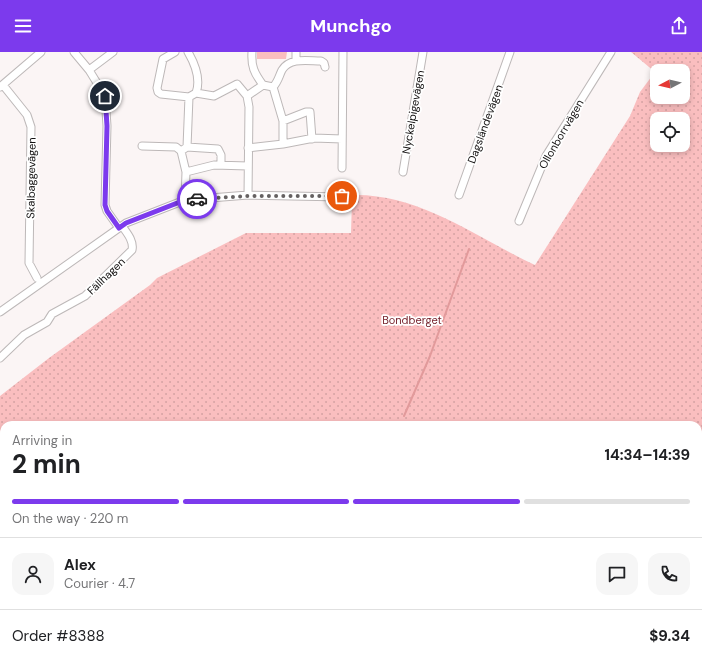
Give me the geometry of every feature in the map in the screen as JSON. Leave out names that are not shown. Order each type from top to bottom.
[{"type":"street","points":[[2,86],[41,52]]},
{"type":"street","points":[[74,52],[89,70],[105,96],[107,126],[105,205],[107,211],[120,227]]},
{"type":"street","points":[[89,70],[113,52]]},
{"type":"street","points":[[175,52],[164,60],[157,88],[158,92],[161,94],[189,97],[196,93],[214,96],[237,84],[247,96],[249,107],[248,196]]},
{"type":"street","points":[[188,52],[197,73],[196,93]]},
{"type":"street","points":[[252,52],[252,67],[263,85]]},
{"type":"street","points":[[296,52],[296,60]]},
{"type":"street","points":[[342,168],[343,52]]},
{"type":"street","name":"Nyckelpigevägen","points":[[403,172],[423,52]]},
{"type":"street","name":"Dagsländevägen","points":[[459,195],[510,52]]},
{"type":"street","name":"Ollonborrvägen","points":[[519,221],[546,156],[611,52]]},
{"type":"street","points":[[274,87],[277,84],[283,68],[296,60],[321,61],[325,67]]},
{"type":"street","points":[[247,96],[263,85],[274,87]]},
{"type":"street","name":"Skalbaggevägen","points":[[2,86],[27,115],[31,128],[29,263],[37,278]]},
{"type":"street","points":[[274,87],[283,121],[283,144]]},
{"type":"street","points":[[185,200],[186,172],[184,149],[189,97]]},
{"type":"street","points":[[283,121],[310,112],[312,139]]},
{"type":"street","points":[[248,148],[312,139],[342,139]]},
{"type":"street","points":[[142,146],[184,149],[214,147],[218,149],[221,155],[221,164]]},
{"type":"street","points":[[186,172],[221,164],[248,166]]},
{"type":"street","points":[[0,312],[120,227],[185,200],[248,196],[342,196]]},
{"type":"street","name":"Fällhagen","points":[[0,358],[24,335],[47,322],[52,314],[85,296],[132,250],[133,244],[131,239],[120,227]]},
{"type":"green space","points":[[257,52],[287,52],[286,59],[257,59]]},
{"type":"green space","name":"Bondberget","points":[[631,52],[702,52],[702,421],[0,421],[0,396],[49,358],[150,285],[157,278],[246,233],[351,233],[352,200],[356,195],[380,197],[404,202],[426,210],[535,265],[630,116],[640,92],[650,79],[650,104],[690,104],[690,64],[650,64],[650,68]]},
{"type":"waterway","points":[[404,416],[430,356],[469,249]]},
{"type":"way so far","points":[[197,199],[248,196],[342,196]]},
{"type":"route","points":[[105,96],[107,126],[105,205],[107,211],[119,228],[126,223],[185,200],[197,199]]}]
